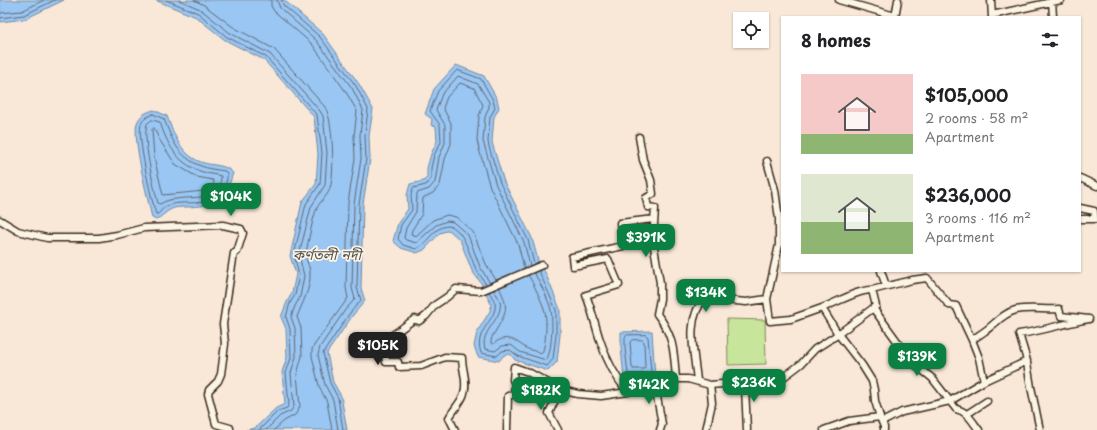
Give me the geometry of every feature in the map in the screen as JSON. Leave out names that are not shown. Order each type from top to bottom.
[{"type":"street","points":[[839,0],[895,16],[898,0]]},
{"type":"street","points":[[991,0],[992,16],[1061,0]]},
{"type":"street","points":[[1052,1],[1054,16]]},
{"type":"street","points":[[639,137],[643,160],[651,180],[653,194],[646,198],[648,207],[655,208],[653,241],[660,283],[660,298],[657,314],[666,325],[672,340],[675,356],[676,379]]},
{"type":"street","points":[[767,161],[781,230],[767,300],[770,321],[791,319],[867,289],[872,290],[912,280],[927,278],[949,305],[956,306],[972,340],[984,381]]},
{"type":"street","points":[[1081,178],[1097,186]]},
{"type":"street","points":[[1081,208],[1094,211],[1095,219],[1081,220]]},
{"type":"street","points":[[628,392],[618,380],[611,368],[600,341],[592,310],[586,295],[619,285],[608,258],[573,266],[572,257],[622,246],[620,223],[654,219]]},
{"type":"street","points":[[0,220],[18,231],[47,238],[99,238],[144,228],[223,225],[242,229],[243,233],[237,252],[234,253],[223,324],[225,344],[222,374],[218,381],[209,390],[208,394],[216,424],[230,429]]},
{"type":"street","points":[[455,430],[449,418],[464,394],[465,374],[462,358],[445,357],[421,366],[400,367],[398,362],[386,362],[385,352],[388,350],[385,344],[387,342],[386,339],[397,333],[398,330],[415,319],[419,321],[426,316],[435,305],[456,289],[481,291],[542,265]]},
{"type":"street","points":[[881,272],[886,286]]},
{"type":"street","points":[[507,430],[508,396],[514,394],[516,383],[513,380],[514,367],[528,372],[561,390],[578,394],[601,396],[628,392],[640,385],[654,381],[688,379],[710,385],[734,383],[751,378],[785,376],[802,364],[815,349],[876,306],[872,290]]},
{"type":"street","points":[[697,382],[692,330],[694,317],[700,303],[705,298],[746,302],[767,300]]},
{"type":"street","points":[[822,308],[838,334],[862,364],[872,381],[875,401],[884,430]]},
{"type":"street","points":[[873,308],[913,363],[932,378],[956,409],[962,410],[967,414],[978,430]]},
{"type":"street","points":[[972,340],[997,320],[1014,310],[1029,308],[1045,310],[1059,309],[1061,316],[1089,319],[1019,334],[1027,360],[1032,394],[1040,430]]},
{"type":"street","points":[[824,430],[849,421],[881,419],[902,412],[950,401],[984,381],[1027,360]]},
{"type":"street","points":[[743,380],[745,387],[747,430]]},
{"type":"street","points":[[654,381],[662,424],[660,430]]},
{"type":"street","points":[[706,430],[712,403],[710,385]]},
{"type":"street","points":[[557,388],[555,400],[550,413],[558,430]]},
{"type":"street","points":[[967,414],[987,401]]},
{"type":"green space","points":[[727,319],[765,320],[766,364],[728,365]]},
{"type":"water","points":[[0,0],[64,0],[25,19],[0,22]]},
{"type":"water","name":"কর্ণতলী নদী","points":[[155,0],[284,0],[323,34],[359,84],[373,109],[369,136],[370,159],[363,204],[361,288],[365,301],[353,315],[327,353],[333,382],[341,396],[347,430],[246,430],[255,428],[276,408],[285,404],[282,372],[287,357],[286,329],[281,317],[292,293],[296,274],[290,256],[302,202],[316,184],[318,154],[314,117],[264,60],[225,40],[196,17]]},
{"type":"water","points":[[456,65],[484,76],[497,99],[499,108],[494,117],[493,146],[504,182],[532,238],[539,264],[545,272],[560,309],[560,335],[557,362],[548,371],[515,360],[510,354],[504,355],[499,361],[478,357],[474,346],[477,332],[490,311],[491,304],[481,283],[472,271],[460,240],[449,230],[440,233],[424,250],[417,253],[401,248],[393,241],[398,223],[408,209],[407,195],[410,184],[424,181],[427,177],[427,168],[437,141],[436,127],[431,125],[432,119],[425,114],[434,89]]},
{"type":"water","points":[[154,110],[167,116],[176,138],[184,151],[190,156],[204,163],[227,168],[233,173],[227,191],[219,200],[207,205],[174,208],[156,220],[152,218],[138,155],[136,131],[137,123],[140,118],[146,113]]},
{"type":"water","points":[[652,331],[655,377],[624,379],[621,332]]}]
